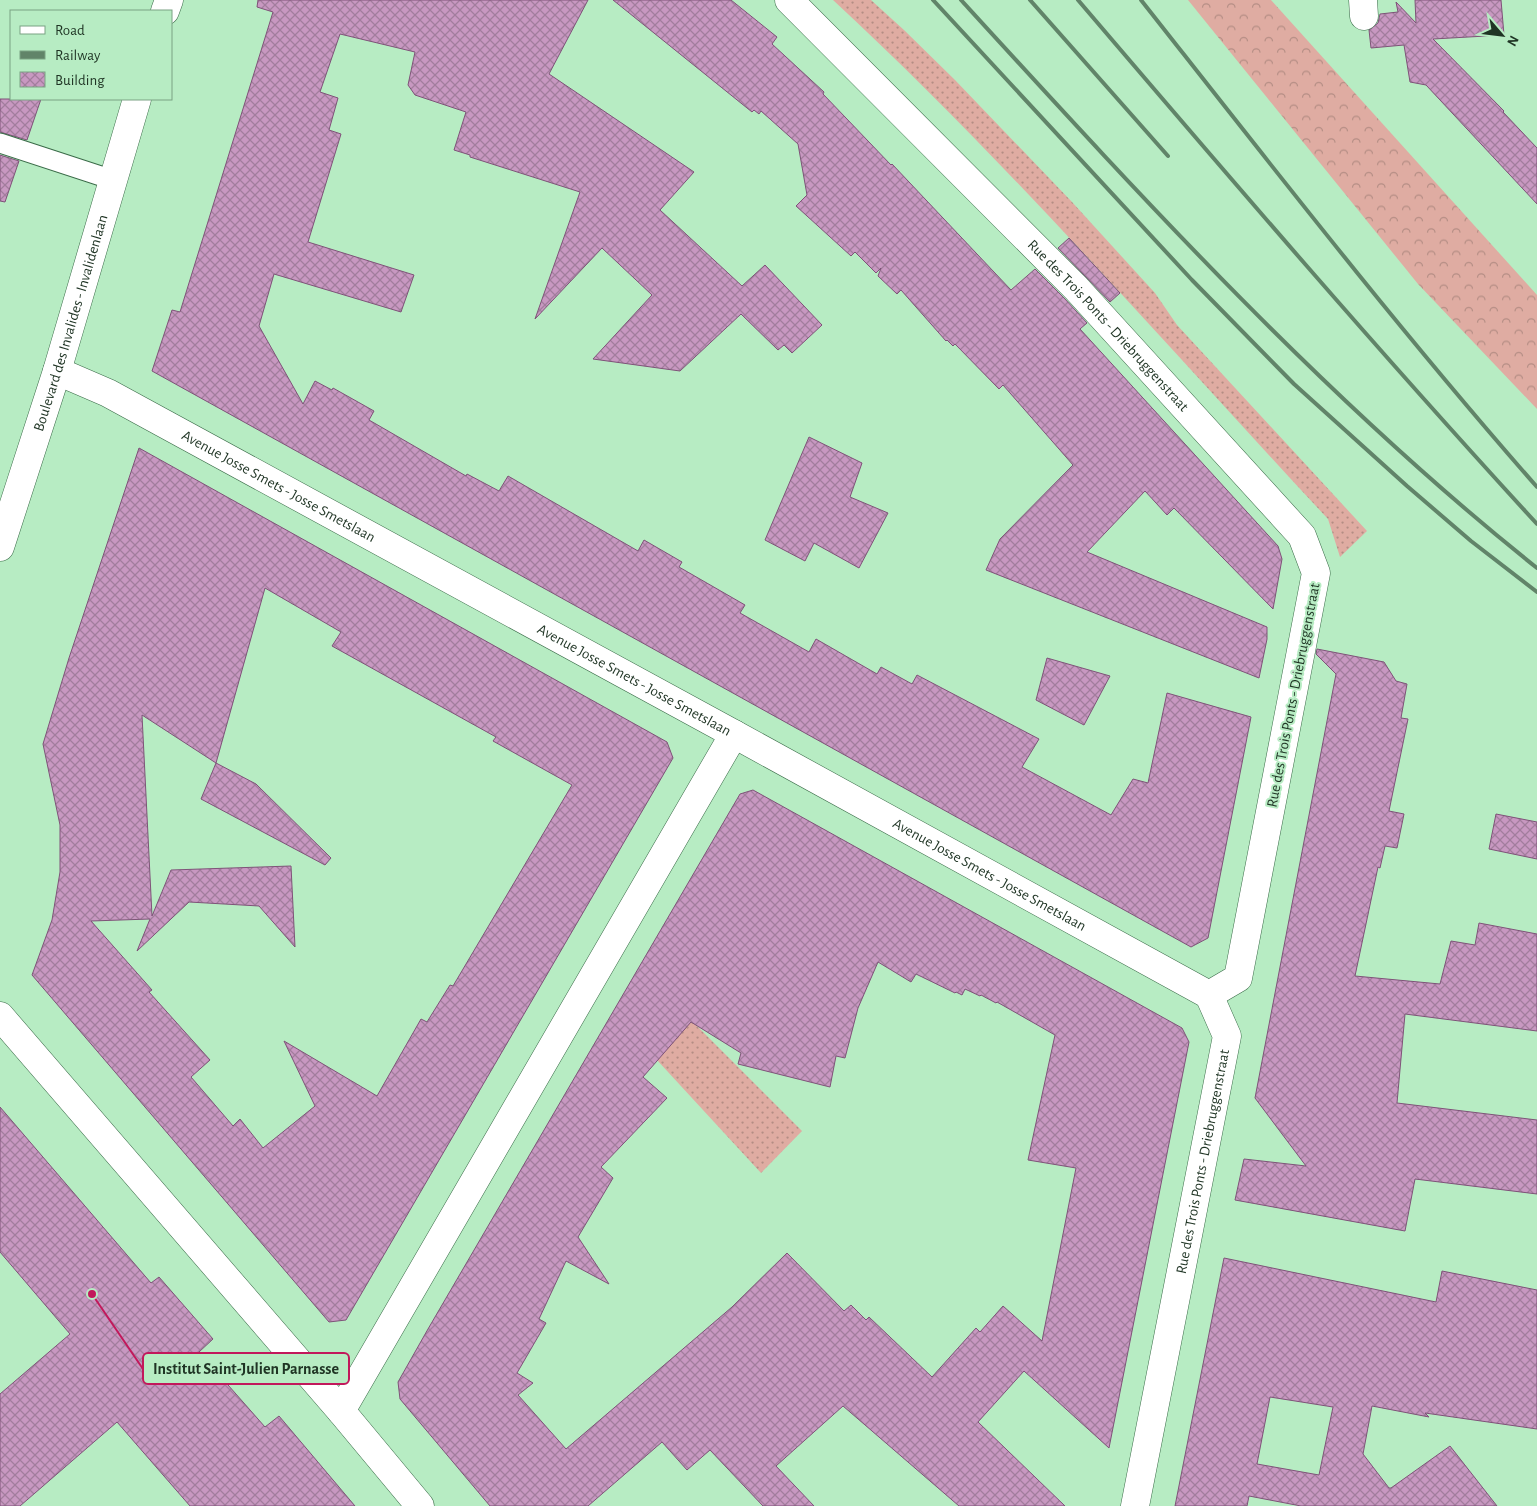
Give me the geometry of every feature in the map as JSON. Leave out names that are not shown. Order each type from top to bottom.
[{"type":"street","name":"Rue des Trois Ponts - Driebruggenstraat","points":[[790,0],[1076,288],[1302,536],[1316,573],[1238,978],[1209,995],[1227,1036],[1135,1506]]},
{"type":"street","name":"Boulevard des Invalides - Invalidenlaan","points":[[0,547],[57,371],[137,100]]},
{"type":"street","name":"Avenue Josse Smets - Josse Smetslaan","points":[[57,371],[108,393],[1209,995]]},
{"type":"street","points":[[341,1411],[734,734]]},
{"type":"street","points":[[0,1016],[341,1411],[420,1506]]},
{"type":"lane","points":[[0,143],[112,180]]},
{"type":"green space","points":[[833,0],[871,0],[904,30],[955,80],[1072,202],[1155,293],[1177,325],[1367,531],[1340,557],[1328,519],[1024,189],[898,62]]},
{"type":"green space","points":[[1188,0],[1271,0],[1537,295],[1537,409],[1418,284]]},
{"type":"green space","points":[[670,1008],[696,1025],[802,1131],[761,1173],[645,1047]]},
{"type":"building","points":[[258,0],[588,0],[549,74],[694,172],[660,210],[742,286],[765,265],[822,325],[792,353],[784,345],[778,350],[741,314],[680,371],[593,359],[652,295],[602,248],[535,319],[580,192],[470,157],[470,155],[454,150],[466,112],[415,95],[408,85],[415,52],[340,34],[320,92],[338,98],[329,130],[341,134],[308,242],[414,275],[401,312],[274,274],[259,326],[303,404],[315,381],[332,390],[333,388],[374,411],[369,420],[466,476],[467,474],[499,491],[508,476],[638,551],[644,540],[682,562],[679,567],[745,605],[740,613],[809,652],[816,639],[877,674],[881,667],[912,684],[917,675],[1039,739],[1022,767],[1111,815],[1133,779],[1148,783],[1167,693],[1251,717],[1208,938],[1191,947],[152,371],[172,310],[180,312],[273,12],[257,7]]},
{"type":"building","points":[[613,0],[731,0],[777,37],[772,44],[824,92],[823,94],[1011,290],[1035,269],[1065,299],[1087,323],[1080,329],[1278,546],[1282,559],[1273,609],[1174,508],[1167,515],[1145,491],[1087,552],[1267,627],[1267,639],[1259,678],[986,570],[1000,539],[1073,465],[1003,385],[999,389],[955,344],[953,346],[946,341],[901,290],[897,294],[878,276],[881,268],[876,273],[855,252],[851,256],[796,206],[807,195],[798,144],[761,111],[759,114],[754,110],[752,112]]},
{"type":"building","points":[[1415,0],[1501,0],[1504,35],[1433,39],[1504,111],[1537,148],[1537,204],[1426,85],[1410,82],[1404,45],[1371,48],[1369,30],[1378,23],[1380,14],[1398,12],[1396,2],[1416,23]]},
{"type":"building","points":[[0,99],[41,100],[27,140],[0,132]]},
{"type":"building","points":[[0,155],[19,161],[5,202],[0,201]]},
{"type":"building","points":[[1069,238],[1120,293],[1110,302],[1058,248]]},
{"type":"building","points":[[809,437],[862,463],[850,497],[888,513],[859,568],[814,543],[805,561],[765,540]]},
{"type":"building","points":[[139,448],[667,742],[673,758],[346,1320],[329,1322],[32,975],[52,920],[60,872],[60,825],[43,744],[69,658]],"holes":[[[265,588],[341,632],[332,646],[496,737],[493,741],[572,785],[453,986],[450,985],[427,1022],[421,1019],[377,1096],[284,1041],[315,1106],[263,1148],[240,1119],[233,1126],[191,1077],[210,1060],[149,992],[152,990],[91,921],[150,919],[137,951],[189,902],[259,906],[295,947],[291,866],[171,870],[152,916],[142,715],[216,763]]]},
{"type":"building","points":[[1317,649],[1384,662],[1396,681],[1407,684],[1401,718],[1408,719],[1389,811],[1404,814],[1397,848],[1385,846],[1380,868],[1378,867],[1355,976],[1440,984],[1451,941],[1475,945],[1479,923],[1537,934],[1537,1031],[1405,1014],[1397,1103],[1537,1120],[1537,1194],[1415,1179],[1405,1231],[1235,1200],[1244,1159],[1306,1166],[1255,1098],[1336,674],[1316,654]]},
{"type":"building","points":[[1047,658],[1110,676],[1084,725],[1036,700]]},
{"type":"building","points":[[216,763],[256,784],[331,858],[325,865],[201,799]]},
{"type":"building","points":[[753,790],[1182,1028],[1189,1042],[1109,1448],[1024,1371],[978,1422],[1065,1506],[959,1506],[843,1406],[776,1466],[814,1506],[763,1506],[710,1450],[687,1470],[662,1442],[588,1506],[490,1506],[400,1399],[398,1382],[740,794]],"holes":[[[878,962],[911,982],[916,974],[955,993],[962,995],[965,989],[997,1002],[1055,1035],[1028,1160],[1076,1168],[1042,1341],[1003,1306],[980,1332],[976,1328],[932,1377],[869,1317],[866,1320],[851,1305],[844,1311],[787,1253],[732,1307],[566,1449],[518,1395],[533,1383],[517,1373],[546,1323],[539,1319],[566,1261],[609,1284],[578,1237],[613,1178],[601,1167],[667,1098],[643,1077],[691,1022],[741,1053],[738,1064],[830,1087],[836,1056],[845,1058],[858,1008]]]},
{"type":"building","points":[[1496,814],[1537,822],[1537,859],[1489,849]]},
{"type":"building","points":[[0,1107],[151,1283],[159,1277],[213,1339],[199,1352],[265,1427],[279,1416],[355,1506],[190,1506],[117,1422],[20,1506],[0,1506],[0,1394],[70,1334],[0,1252]]},
{"type":"building","points":[[1224,1258],[1436,1302],[1442,1271],[1537,1290],[1537,1429],[1425,1413],[1429,1417],[1372,1406],[1363,1454],[1389,1488],[1391,1488],[1450,1446],[1497,1506],[1301,1506],[1249,1496],[1247,1506],[1175,1506]],"holes":[[[1270,1397],[1333,1407],[1319,1475],[1257,1464]]]},
{"type":"railway","points":[[933,0],[1192,280],[1294,384],[1471,541],[1537,592]]},
{"type":"railway","points":[[961,0],[1098,149],[1238,296],[1384,436],[1459,504],[1537,568]]},
{"type":"railway","points":[[1030,0],[1168,156]]},
{"type":"railway","points":[[1078,0],[1363,330],[1537,524]]},
{"type":"railway","points":[[1141,0],[1385,307],[1537,487]]},
{"type":"place","name":"Institut Saint-Julien Parnasse","points":[[92,1294]]}]
